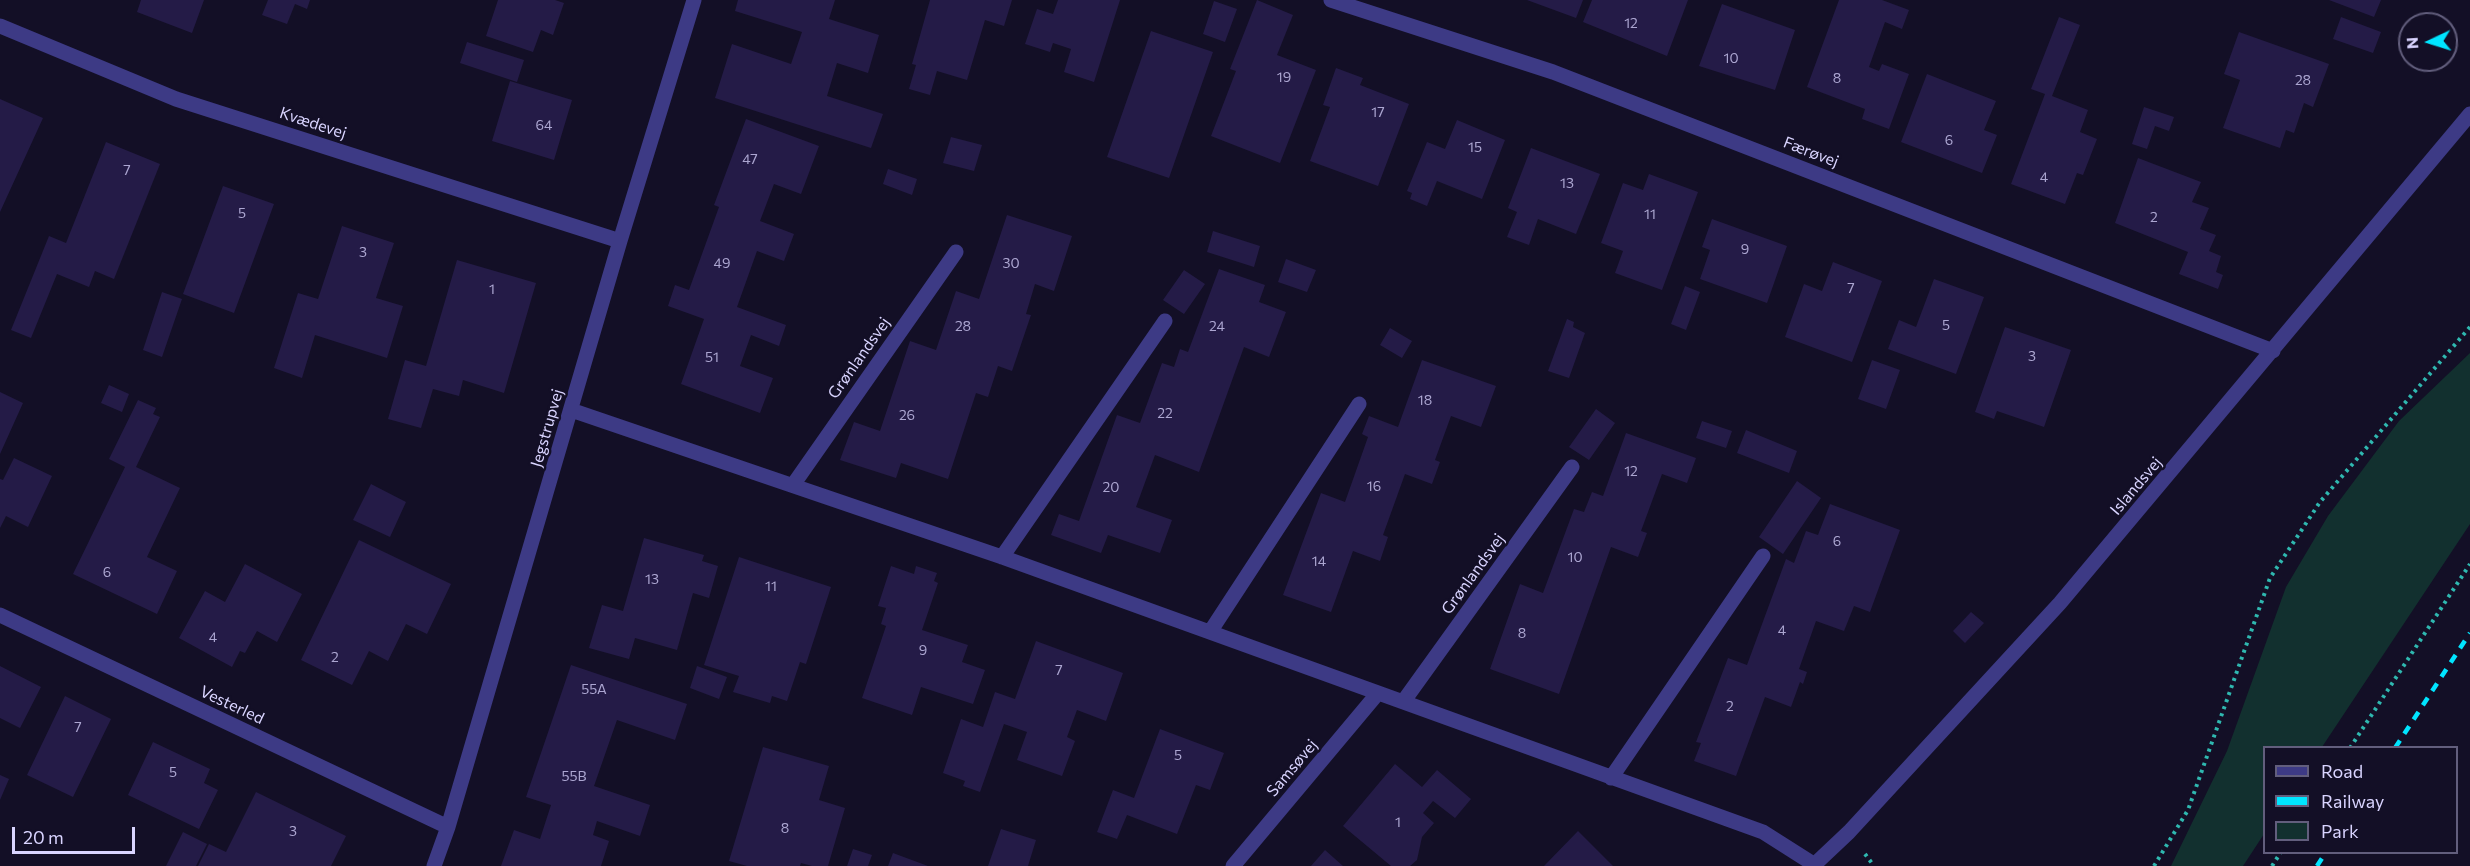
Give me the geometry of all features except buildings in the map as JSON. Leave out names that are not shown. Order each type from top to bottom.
[{"type":"street","name":"Jegstrupvej","points":[[434,866],[448,827],[620,241],[694,0]]},
{"type":"street","name":"Færøvej","points":[[1331,0],[1553,72],[2273,351]]},
{"type":"street","name":"Kvædevej","points":[[0,26],[177,99],[620,241]]},
{"type":"street","name":"Islandsvej","points":[[1814,865],[1850,832],[2060,603],[2470,114]]},
{"type":"street","name":"Grønlandsvej","points":[[793,485],[956,252]]},
{"type":"street","points":[[1002,557],[1166,321]]},
{"type":"street","points":[[1210,632],[1359,404]]},
{"type":"street","points":[[571,410],[1002,557],[1763,832],[1814,865]]},
{"type":"street","name":"Grønlandsvej","points":[[1403,702],[1572,467]]},
{"type":"street","points":[[1611,777],[1763,556]]},
{"type":"street","name":"Vesterled","points":[[0,615],[448,827]]},
{"type":"street","name":"Samsøvej","points":[[1233,866],[1378,693]]},
{"type":"path","points":[[2154,866],[2188,810],[2270,578],[2320,502],[2470,327]]},
{"type":"path","points":[[2351,746],[2470,564]]},
{"type":"green space","points":[[2470,353],[2470,524],[2323,746],[2263,746],[2263,836],[2243,866],[2171,866],[2227,751],[2286,587],[2328,516],[2399,421]]},
{"type":"railway","points":[[2396,746],[2470,633]]},
{"type":"railway","points":[[2317,866],[2325,854]]}]
